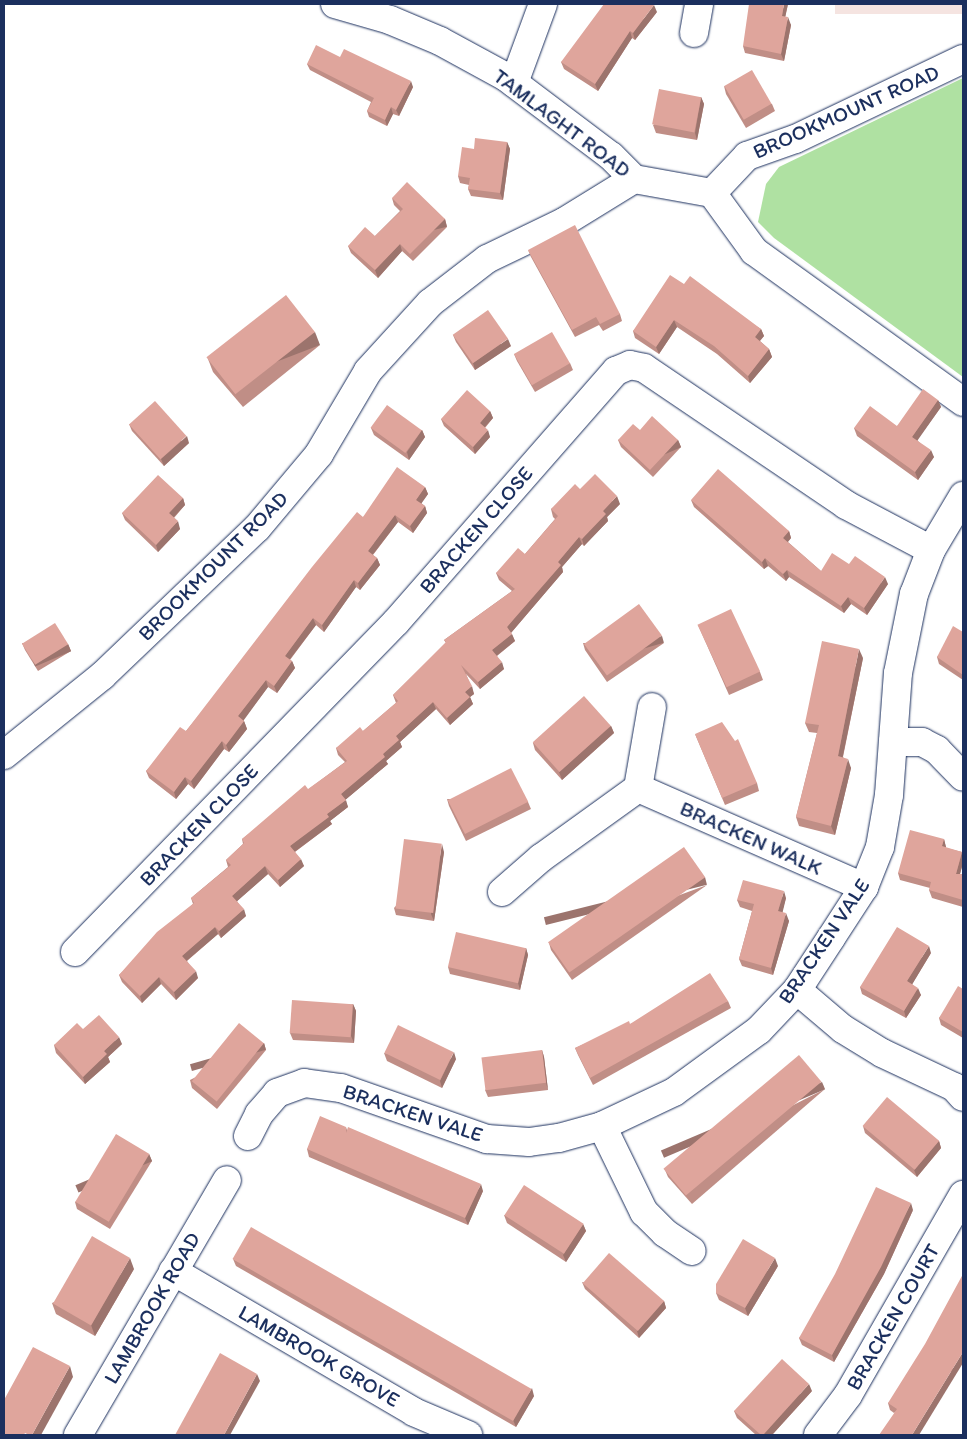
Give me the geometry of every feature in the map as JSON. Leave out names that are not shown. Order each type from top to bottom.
[{"type":"street","name":"TAMLAGHT ROAD","points":[[334,4],[390,20],[440,41],[514,83],[611,156],[634,179],[712,193]]},
{"type":"street","points":[[514,83],[543,4]]},
{"type":"street","points":[[694,33],[699,4]]},
{"type":"street","name":"BROOKMOUNT ROAD","points":[[712,193],[747,156],[795,139],[963,58]]},
{"type":"street","name":"BROOKMOUNT ROAD","points":[[4,755],[102,676],[257,528],[319,454],[368,371],[430,304],[486,260],[564,222],[634,179]]},
{"type":"street","points":[[712,193],[754,251],[963,402]]},
{"type":"street","name":"BRACKEN CLOSE","points":[[75,952],[396,622],[603,382],[616,371],[630,365],[644,368],[846,505],[931,550]]},
{"type":"street","name":"BRACKEN VALE","points":[[248,1136],[259,1114],[277,1093],[304,1083],[341,1088],[487,1139],[529,1142],[560,1138],[602,1126],[674,1092],[759,1030],[797,990],[864,887],[880,847],[893,742],[898,673],[910,611],[931,550],[963,496]]},
{"type":"street","points":[[502,892],[541,858],[638,788],[652,707]]},
{"type":"street","points":[[893,742],[922,742],[937,750],[963,777]]},
{"type":"street","name":"BRACKEN WALK","points":[[638,788],[864,887]]},
{"type":"street","points":[[797,990],[843,1029],[882,1054],[954,1087],[963,1097]]},
{"type":"street","points":[[602,1126],[644,1212],[665,1232],[692,1250]]},
{"type":"street","name":"LAMBROOK ROAD","points":[[78,1435],[227,1180]]},
{"type":"street","name":"BRACKEN COURT","points":[[818,1435],[848,1395],[963,1195]]},
{"type":"street","name":"LAMBROOK GROVE","points":[[173,1271],[414,1412],[468,1435]]},
{"type":"shaded area","points":[[835,4],[963,4],[963,14],[835,14]]},
{"type":"green space","points":[[963,78],[963,377],[774,238],[758,222],[766,184],[779,167]]},
{"type":"building","points":[[604,4],[654,5],[633,33],[630,31],[595,84],[561,62]]},
{"type":"building","points":[[749,4],[784,4],[782,16],[788,17],[781,54],[743,46]]},
{"type":"building","points":[[316,45],[340,57],[344,49],[411,81],[396,110],[391,107],[385,120],[367,111],[374,98],[307,64]]},
{"type":"building","points":[[752,70],[772,104],[744,120],[724,86]]},
{"type":"building","points":[[659,89],[701,97],[694,133],[652,124]]},
{"type":"building","points":[[475,138],[507,142],[500,193],[468,189],[470,178],[458,176],[462,147],[474,149]]},
{"type":"building","points":[[407,182],[445,219],[410,254],[400,244],[375,270],[348,246],[365,227],[375,236],[403,209],[392,198]]},
{"type":"building","points":[[575,225],[620,314],[600,324],[596,317],[572,330],[528,250]]},
{"type":"building","points":[[670,275],[684,284],[690,276],[761,329],[755,337],[769,349],[748,376],[714,346],[674,320],[656,347],[633,331]]},
{"type":"building","points":[[286,295],[315,332],[235,394],[206,357]]},
{"type":"building","points":[[488,310],[508,339],[473,363],[453,335]]},
{"type":"building","points":[[552,332],[570,363],[532,385],[514,354]]},
{"type":"building","points":[[923,389],[938,400],[912,437],[931,450],[915,472],[854,428],[870,406],[897,426]]},
{"type":"building","points":[[467,390],[490,411],[480,423],[488,430],[473,447],[441,419]]},
{"type":"building","points":[[155,401],[186,436],[160,459],[129,424]]},
{"type":"building","points":[[387,405],[422,430],[405,453],[371,428]]},
{"type":"building","points":[[652,416],[678,440],[650,470],[618,440],[633,424],[640,430]]},
{"type":"building","points":[[397,467],[425,487],[416,500],[425,506],[410,526],[395,515],[368,551],[377,558],[358,583],[354,580],[322,625],[313,618],[285,656],[292,661],[274,686],[266,680],[238,716],[244,721],[226,745],[222,741],[191,781],[185,777],[174,792],[146,771],[180,727],[186,731],[312,567],[357,512],[363,517]]},
{"type":"building","points":[[718,469],[789,531],[783,538],[821,571],[832,553],[849,564],[855,556],[885,577],[864,608],[848,597],[841,606],[787,570],[783,574],[765,558],[762,562],[691,500]]},
{"type":"building","points":[[595,474],[617,496],[603,511],[606,514],[582,539],[579,537],[558,562],[561,565],[507,627],[512,634],[492,650],[502,662],[478,682],[461,665],[472,686],[465,692],[470,697],[447,718],[433,702],[396,736],[399,740],[383,754],[385,757],[341,794],[346,800],[327,814],[329,817],[290,846],[301,859],[278,880],[265,866],[232,896],[244,909],[219,931],[215,927],[182,956],[196,971],[174,992],[159,977],[140,996],[119,975],[157,932],[194,903],[191,898],[231,865],[226,860],[244,843],[242,839],[305,785],[308,789],[347,761],[336,748],[360,727],[363,731],[398,701],[393,695],[446,642],[444,640],[515,589],[496,573],[518,548],[525,554],[558,516],[551,509],[575,484],[580,489]]},
{"type":"building","points":[[158,475],[183,498],[169,513],[178,521],[156,545],[122,513]]},
{"type":"building","points":[[639,604],[662,636],[607,676],[584,644]]},
{"type":"building","points":[[731,609],[760,672],[727,687],[697,625]]},
{"type":"building","points":[[55,623],[68,644],[35,665],[22,644]]},
{"type":"building","points":[[953,626],[963,632],[963,675],[937,657]]},
{"type":"building","points":[[822,641],[859,649],[838,756],[848,759],[831,826],[796,817],[819,725],[805,723]]},
{"type":"building","points":[[584,696],[611,726],[559,772],[533,742]]},
{"type":"building","points":[[722,722],[735,741],[738,739],[757,783],[722,798],[695,734]]},
{"type":"building","points":[[511,768],[528,802],[465,834],[448,800]]},
{"type":"building","points":[[910,830],[944,839],[942,846],[962,852],[956,874],[963,874],[963,900],[929,890],[931,882],[898,873]]},
{"type":"building","points":[[404,839],[442,844],[433,913],[395,908]]},
{"type":"building","points":[[684,847],[705,877],[569,973],[548,942]]},
{"type":"building","points":[[743,880],[784,891],[778,911],[786,913],[771,968],[739,959],[754,904],[737,900]]},
{"type":"building","points":[[897,927],[929,946],[907,981],[918,988],[904,1011],[860,987]]},
{"type":"building","points":[[456,932],[526,948],[518,983],[448,967]]},
{"type":"building","points":[[710,973],[728,1001],[590,1078],[575,1048],[629,1021],[630,1024]]},
{"type":"building","points":[[958,986],[963,989],[963,1032],[939,1018]]},
{"type":"building","points":[[292,1000],[353,1004],[351,1037],[290,1033]]},
{"type":"building","points":[[99,1015],[119,1037],[104,1051],[107,1054],[83,1077],[54,1045],[77,1023],[83,1029]]},
{"type":"building","points":[[239,1023],[264,1043],[217,1101],[192,1081]]},
{"type":"building","points":[[398,1025],[454,1052],[440,1080],[384,1053]]},
{"type":"building","points":[[542,1050],[546,1083],[485,1090],[481,1057]]},
{"type":"building","points":[[799,1055],[821,1082],[686,1196],[663,1169]]},
{"type":"building","points":[[887,1097],[939,1141],[915,1170],[863,1126]]},
{"type":"building","points":[[320,1116],[346,1127],[346,1133],[348,1127],[481,1184],[465,1218],[307,1149]]},
{"type":"building","points":[[116,1134],[149,1154],[109,1222],[75,1202]]},
{"type":"building","points":[[524,1185],[584,1224],[564,1254],[504,1215]]},
{"type":"building","points":[[876,1187],[911,1203],[881,1267],[832,1355],[799,1338],[835,1274]]},
{"type":"building","points":[[251,1227],[532,1389],[513,1421],[232,1259]]},
{"type":"building","points":[[92,1236],[130,1258],[91,1326],[53,1304]]},
{"type":"building","points":[[743,1239],[775,1258],[745,1308],[716,1293],[716,1284]]},
{"type":"building","points":[[609,1253],[664,1301],[638,1331],[583,1283]]},
{"type":"building","points":[[963,1274],[963,1352],[912,1435],[879,1435],[897,1409],[888,1403],[925,1344]]},
{"type":"building","points":[[33,1347],[70,1366],[32,1435],[25,1433],[24,1435],[4,1435],[4,1400]]},
{"type":"building","points":[[220,1353],[257,1374],[224,1435],[175,1435]]},
{"type":"building","points":[[782,1359],[809,1384],[761,1435],[734,1411]]}]
